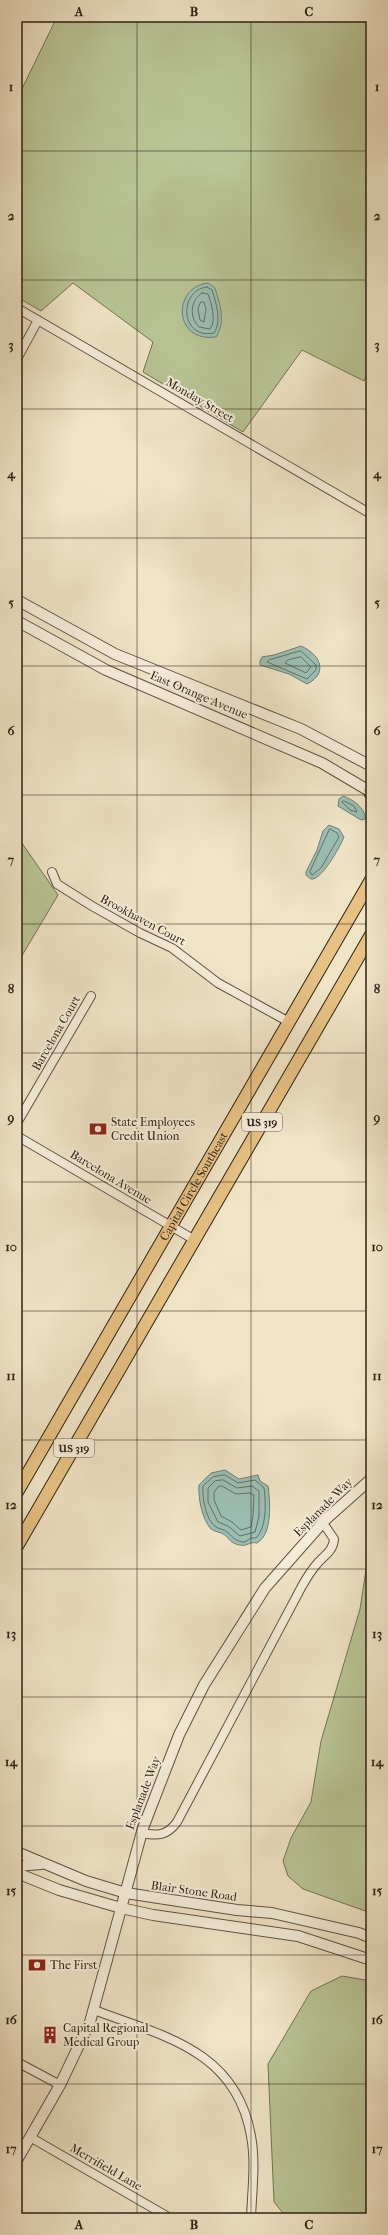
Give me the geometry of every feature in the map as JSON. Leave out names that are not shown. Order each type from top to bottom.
[{"type":"main road","name":"Capital Circle Southeast","points":[[17,1492],[371,880]]},
{"type":"main road","name":"US 319","points":[[17,1546],[193,1239],[371,935]]},
{"type":"street","name":"Monday Street","points":[[17,308],[371,514]]},
{"type":"street","points":[[17,359],[38,320]]},
{"type":"street","name":"East Orange Avenue","points":[[17,600],[114,654],[301,729],[371,766]]},
{"type":"street","name":"East Orange Avenue","points":[[17,621],[106,670],[322,763],[371,792]]},
{"type":"street","name":"Brookhaven Court","points":[[52,872],[57,884],[140,934],[172,948],[218,983],[289,1022]]},
{"type":"street","name":"Barcelona Court","points":[[17,1123],[91,996]]},
{"type":"street","name":"Barcelona Avenue","points":[[17,1136],[193,1239]]},
{"type":"street","name":"Esplanade Way","points":[[17,2160],[60,2084],[80,2045],[94,2010],[141,1833],[179,1735],[204,1685],[265,1588],[323,1523],[371,1479]]},
{"type":"street","points":[[141,1833],[161,1835],[172,1829],[177,1822],[302,1586],[316,1564],[330,1552],[333,1546],[334,1539],[323,1523]]},
{"type":"street","name":"Blair Stone Road","points":[[17,1852],[86,1881],[126,1893],[230,1909],[272,1913],[343,1929],[371,1938]]},
{"type":"street","points":[[17,1866],[43,1864]]},
{"type":"street","points":[[17,1873],[59,1890],[121,1908],[153,1915],[298,1936],[371,1960]]},
{"type":"street","points":[[94,2010],[181,2043],[196,2051],[207,2058],[228,2082],[242,2108],[251,2136],[251,2218]]},
{"type":"street","points":[[17,2062],[60,2084]]},
{"type":"street","name":"Merrifield Lane","points":[[30,2138],[170,2218]]},
{"type":"green space","points":[[57,17],[371,17],[371,364],[364,381],[302,350],[243,432],[143,372],[153,342],[73,283],[41,311],[17,297],[17,99]]},
{"type":"green space","points":[[17,836],[58,895],[17,964]]},
{"type":"green space","points":[[371,1562],[371,1913],[303,1889],[288,1876],[283,1861],[291,1838],[311,1802],[321,1741],[360,1609],[366,1570]]},
{"type":"green space","points":[[342,1976],[371,1981],[371,2218],[287,2218],[274,2202],[268,2064],[311,1991]]},
{"type":"water","points":[[208,283],[215,288],[221,313],[221,325],[216,337],[202,337],[192,332],[185,324],[182,314],[183,303],[188,294],[196,287]]},
{"type":"water","points":[[301,646],[308,649],[313,654],[317,659],[320,669],[314,680],[307,684],[289,674],[260,665],[262,657],[274,655]]},
{"type":"water","points":[[343,796],[350,799],[361,808],[365,815],[365,819],[361,820],[338,806],[339,799]]},
{"type":"water","points":[[329,825],[339,829],[344,837],[339,848],[325,869],[320,875],[311,879],[306,875],[306,872],[317,850],[323,831]]},
{"type":"water","points":[[225,1470],[239,1479],[258,1475],[260,1481],[268,1486],[270,1508],[268,1525],[262,1539],[257,1543],[245,1545],[235,1544],[225,1535],[211,1529],[205,1520],[200,1502],[199,1485],[211,1473]]},
{"type":"place","name":"State Employees Credit Union","points":[[98,1129]]},
{"type":"place","name":"The First","points":[[37,1965]]},
{"type":"place","name":"Capital Regional Medical Group","points":[[50,2035]]}]
